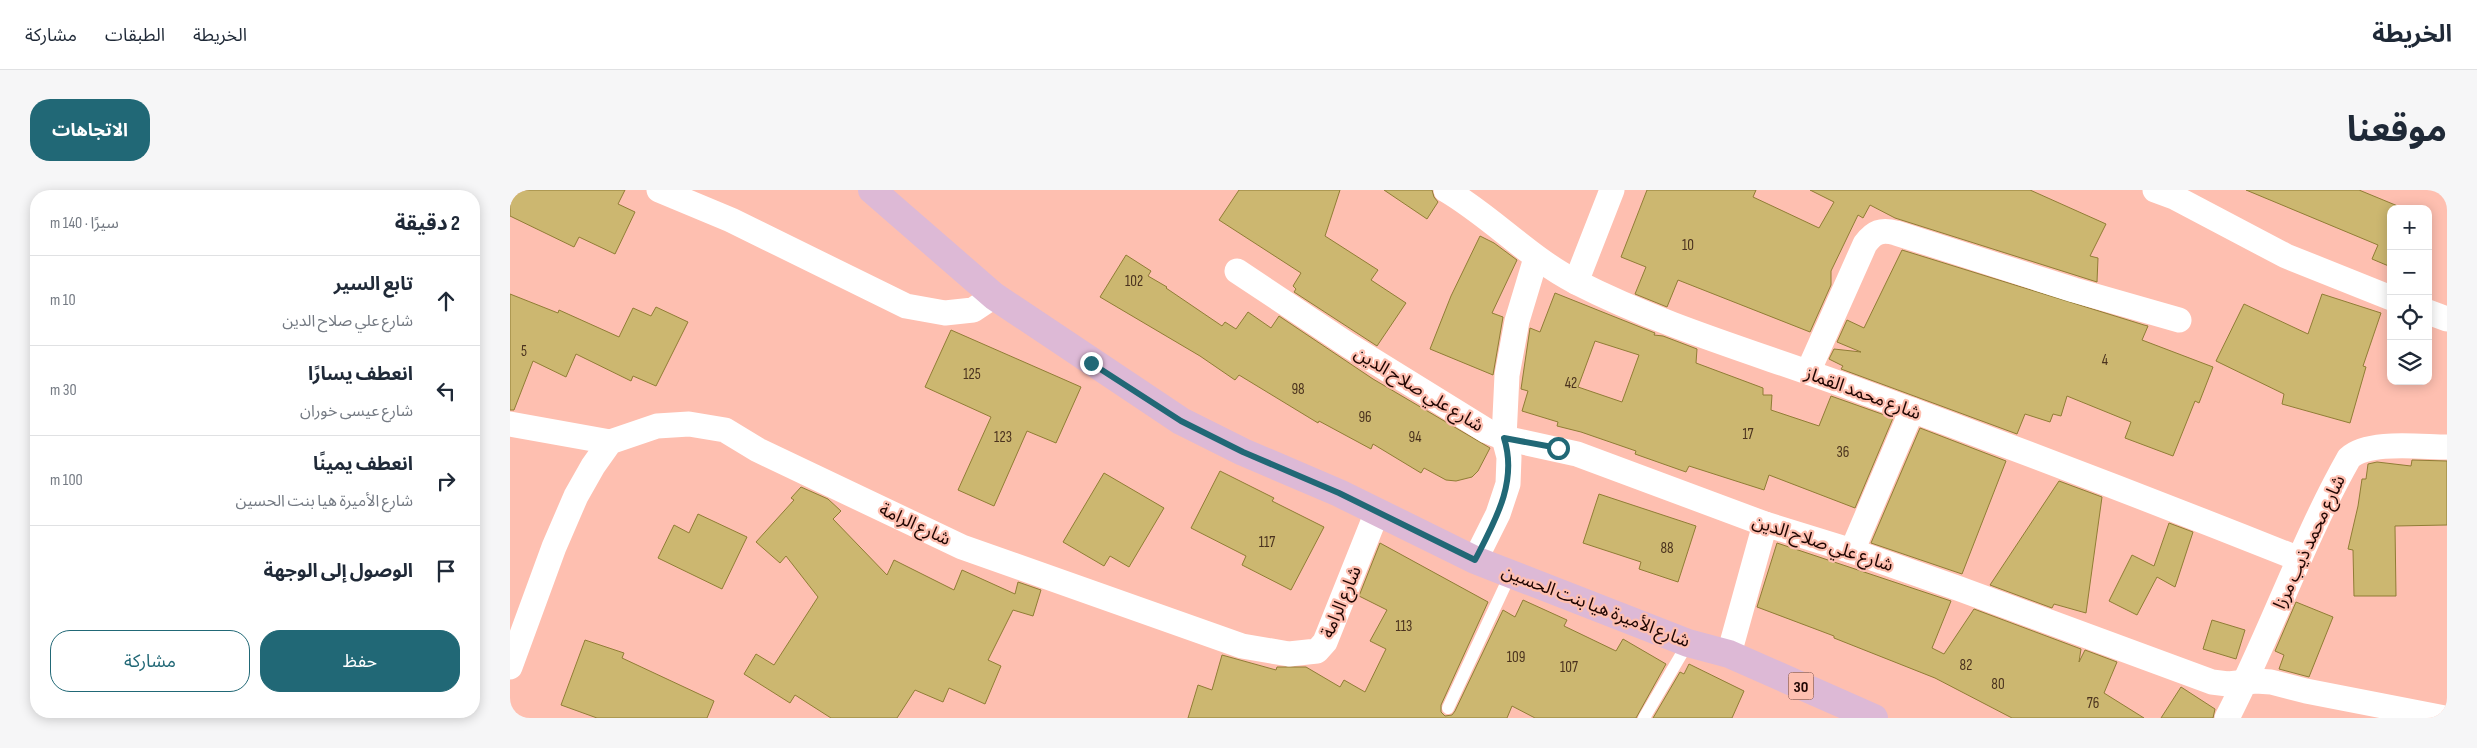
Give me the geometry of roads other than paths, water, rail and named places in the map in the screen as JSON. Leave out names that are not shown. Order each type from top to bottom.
[{"type":"main road","name":"شارع الأميرة هيا بنت الحسين","points":[[872,190],[994,296],[1181,421],[1377,512],[1475,560],[1688,643],[1729,654],[1862,716]]},
{"type":"street","points":[[659,190],[731,220],[906,306],[945,313],[973,310],[994,296]]},
{"type":"street","name":"شارع محمد القماز","points":[[1446,190],[1488,218],[1536,258],[1576,282],[1650,316],[1912,410],[2299,559]]},
{"type":"street","points":[[1576,282],[1612,190]]},
{"type":"street","points":[[2154,190],[2174,197],[2286,256],[2387,296]]},
{"type":"street","points":[[1808,372],[1864,244],[1873,234],[1881,231],[1896,232],[2074,290],[2179,320]]},
{"type":"street","points":[[1475,560],[1498,514],[1508,484],[1509,458],[1504,438],[1504,404],[1517,321],[1536,258]]},
{"type":"street","name":"شارع علي صلاح الدين","points":[[1237,271],[1447,408],[1487,431],[1504,438],[1577,454],[1765,524],[1852,551],[2044,619],[2212,682],[2228,684],[2272,682],[2306,691],[2445,718]]},
{"type":"street","points":[[2432,313],[2447,318]]},
{"type":"street","points":[[1852,551],[1912,410]]},
{"type":"street","points":[[510,424],[610,442],[593,466],[576,496],[554,547],[510,667]]},
{"type":"street","name":"شارع الرامة","points":[[610,442],[657,426],[689,424],[725,430],[758,450],[962,547],[1242,646],[1289,654],[1317,651],[1325,642],[1377,512]]},
{"type":"street","name":"شارع محمد ذيب مرزا","points":[[2227,718],[2246,682],[2299,559],[2346,464],[2356,452],[2369,448],[2447,447]]},
{"type":"street","points":[[1729,654],[1765,524]]},
{"type":"lane","points":[[1448,708],[1511,573]]},
{"type":"lane","points":[[1644,718],[1688,643]]}]
